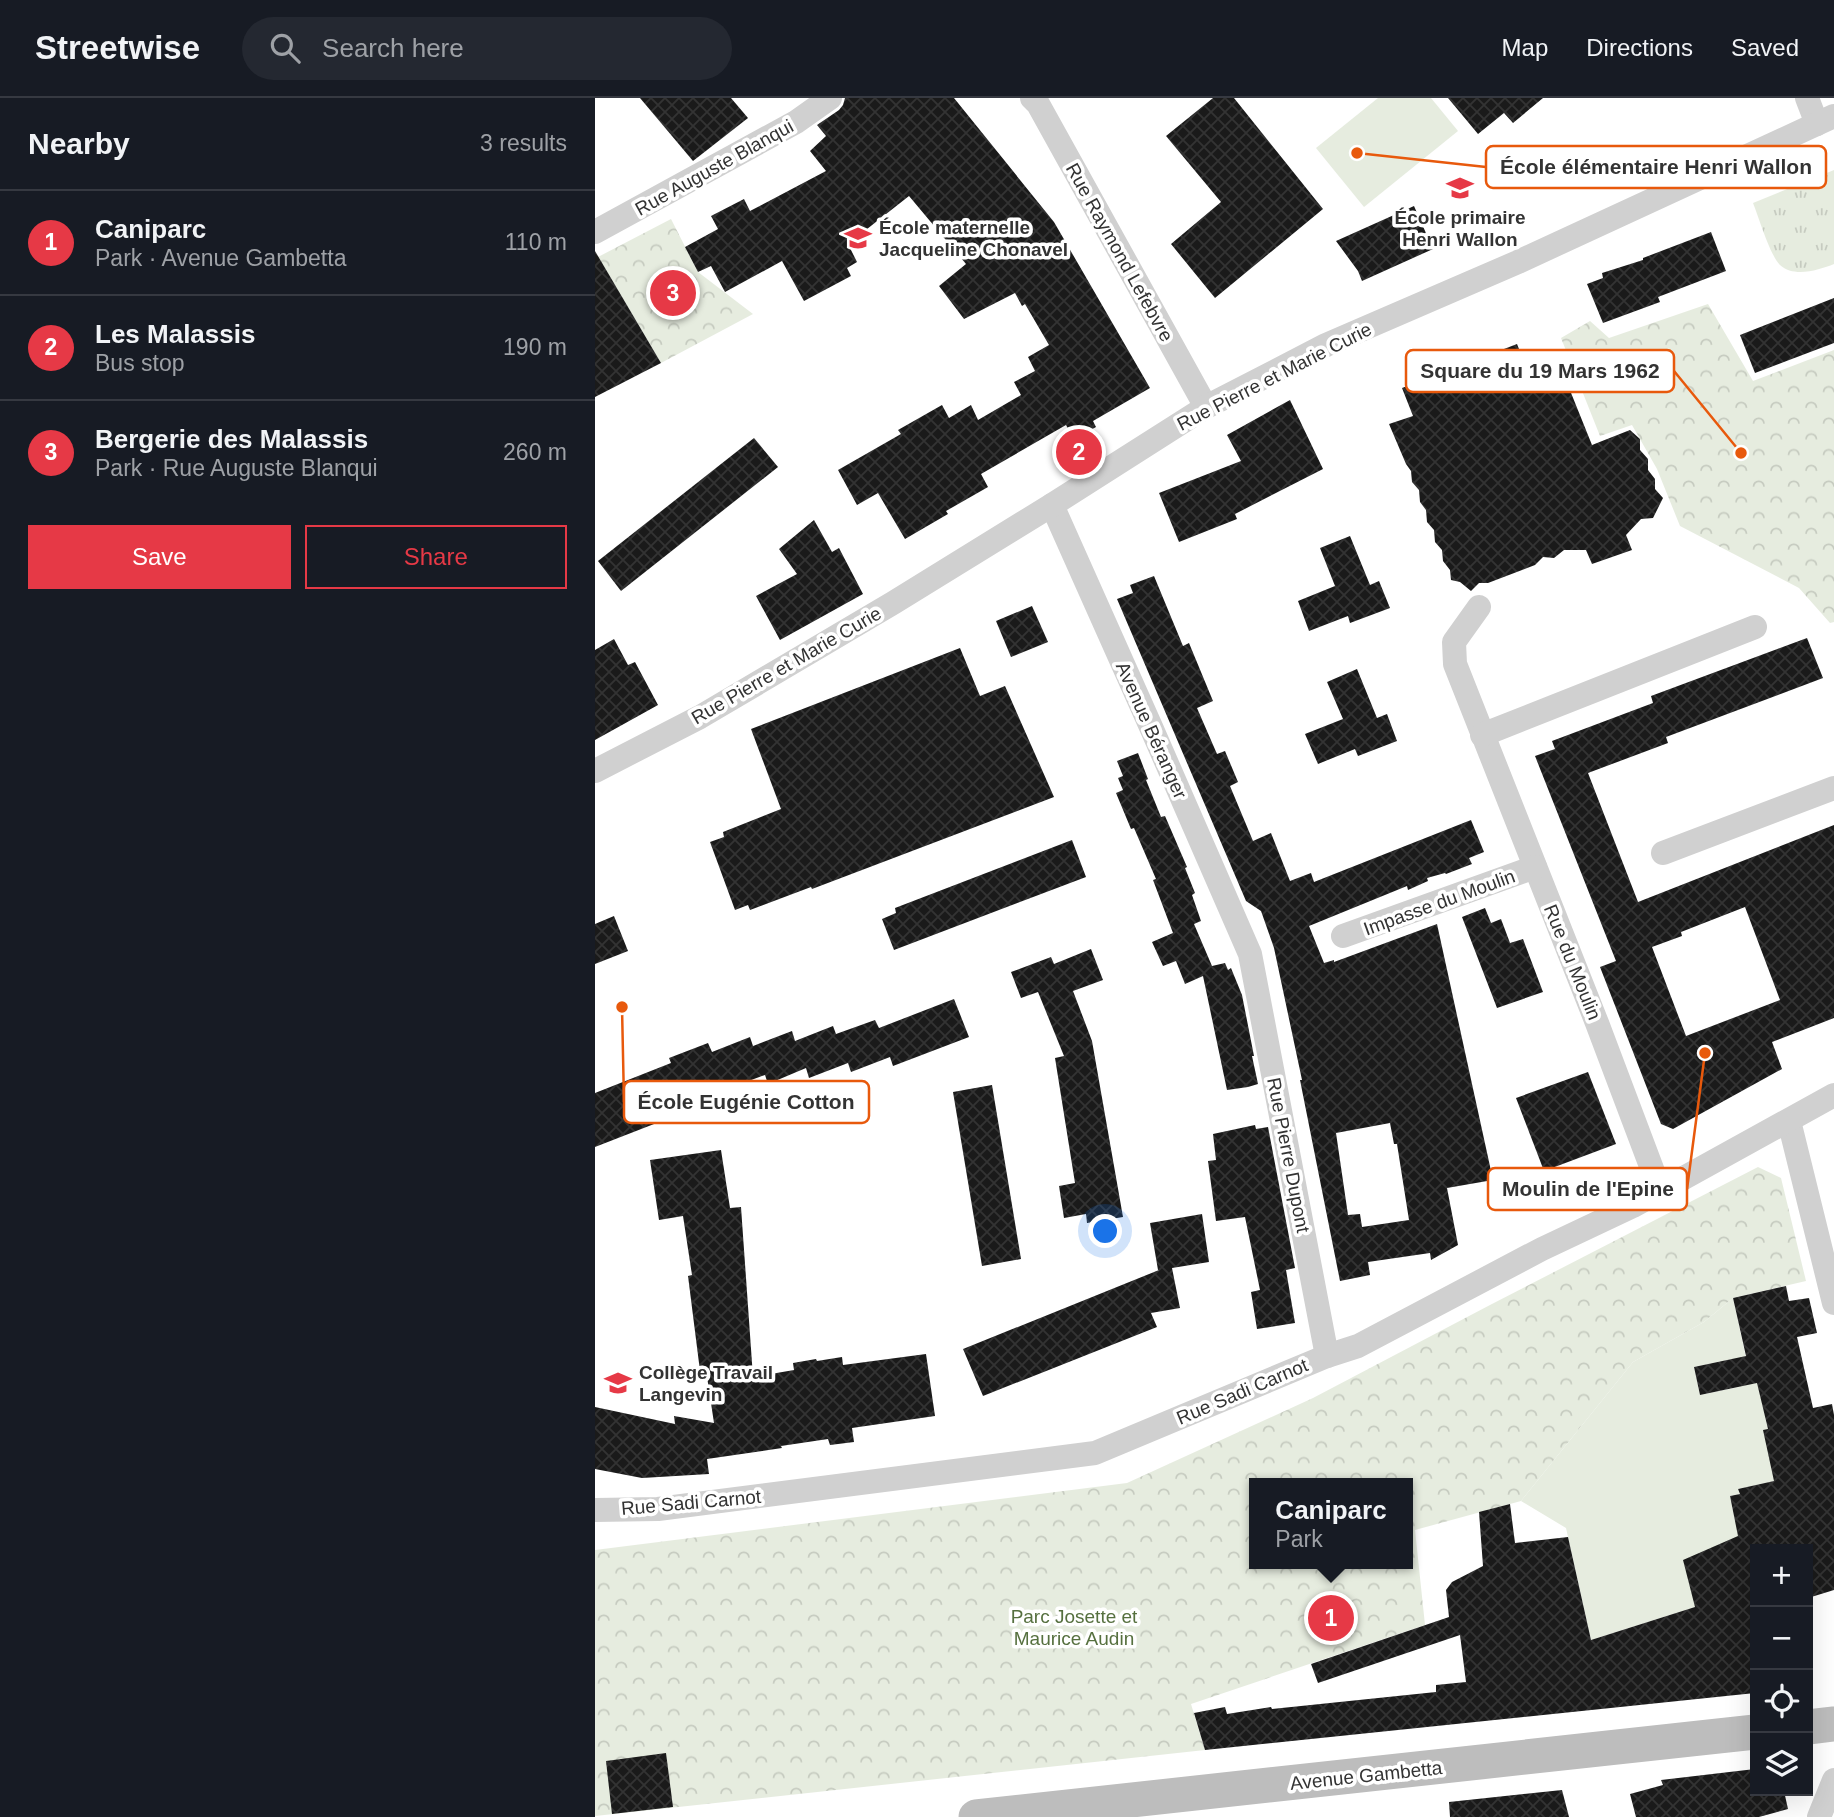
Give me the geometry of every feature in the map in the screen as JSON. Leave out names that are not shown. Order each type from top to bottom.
[{"type":"main road","points":[[1813,1726],[1834,1724]]},
{"type":"main road","name":"Avenue Gambetta","points":[[976,1817],[1750,1733]]},
{"type":"street","name":"Rue Auguste Blanqui","points":[[595,232],[796,122],[830,98]]},
{"type":"street","name":"Rue Raymond Lefebvre","points":[[1032,98],[1038,104],[1206,407]]},
{"type":"street","points":[[1807,98],[1826,120]]},
{"type":"street","name":"Rue Pierre et Marie Curie","points":[[595,771],[700,717],[893,603],[1052,506],[1206,407],[1326,345],[1518,262],[1826,120]]},
{"type":"street","name":"Avenue Béranger","points":[[1052,506],[1250,954]]},
{"type":"street","name":"Rue du Moulin","points":[[1479,607],[1454,642],[1455,664],[1660,1190]]},
{"type":"street","points":[[1482,735],[1755,627]]},
{"type":"street","points":[[1663,853],[1834,788]]},
{"type":"street","name":"Impasse du Moulin","points":[[1343,936],[1535,867]]},
{"type":"street","name":"Rue Pierre Dupont","points":[[1250,954],[1327,1356]]},
{"type":"street","name":"Rue Sadi Carnot","points":[[595,1510],[658,1509],[1095,1453],[1327,1356],[1358,1346],[1542,1249],[1633,1206],[1834,1095]]},
{"type":"street","points":[[1789,1121],[1831,1277],[1834,1303]]},
{"type":"street","points":[[1819,1817],[1834,1780]]},
{"type":"green space","points":[[1378,98],[1431,98],[1458,131],[1364,207],[1316,148]]},
{"type":"green space","points":[[1834,170],[1834,264],[1807,272],[1786,269],[1772,253],[1753,203]]},
{"type":"green space","points":[[671,219],[698,272],[753,314],[661,363],[598,257]]},
{"type":"green space","points":[[1708,304],[1753,381],[1834,350],[1834,622],[1830,623],[1799,588],[1680,526],[1657,469],[1632,425],[1600,436],[1561,338],[1590,321],[1609,338]]},
{"type":"green space","name":"Parc Josette et Maurice Audin","points":[[1758,1167],[1781,1178],[1806,1281],[1733,1298],[1704,1322],[1633,1362],[1521,1501],[1415,1530],[1425,1625],[1191,1704],[1205,1750],[595,1816],[595,1550],[1127,1483],[1313,1398]]},
{"type":"green space","points":[[1733,1298],[1746,1358],[1694,1367],[1700,1395],[1739,1387],[1756,1376],[1768,1429],[1788,1478],[1738,1489],[1740,1494],[1730,1496],[1735,1521],[1742,1535],[1695,1607],[1591,1640],[1566,1528],[1521,1501],[1633,1362],[1704,1322]]},
{"type":"building","points":[[640,98],[731,98],[748,118],[693,161]]},
{"type":"building","points":[[845,98],[954,98],[1054,222],[1150,388],[1093,421],[1096,427],[1074,439],[1066,425],[981,474],[988,487],[905,539],[878,493],[857,505],[838,470],[901,434],[898,430],[942,405],[949,418],[971,405],[978,420],[1021,395],[1014,382],[1035,371],[1028,357],[1049,345],[1025,304],[1022,306],[1015,293],[964,319],[939,286],[966,264],[909,196],[848,244],[857,262],[847,268],[851,276],[804,301],[782,261],[725,292],[711,266],[698,272],[685,247],[718,229],[711,216],[744,199],[750,211],[826,171],[810,151],[826,136],[817,125],[839,110]]},
{"type":"building","points":[[1213,98],[1234,98],[1323,209],[1215,298],[1171,244],[1221,202],[1166,136]]},
{"type":"building","points":[[1448,98],[1543,98],[1513,123],[1504,113],[1478,134]]},
{"type":"building","points":[[1414,206],[1433,249],[1362,281],[1336,241]]},
{"type":"building","points":[[1711,232],[1726,271],[1658,297],[1660,302],[1603,323],[1587,284],[1603,278],[1602,273],[1643,260]]},
{"type":"building","points":[[595,251],[661,363],[595,397]]},
{"type":"building","points":[[1834,298],[1834,343],[1755,373],[1740,335]]},
{"type":"building","points":[[1517,344],[1529,374],[1559,363],[1592,445],[1630,430],[1640,439],[1640,450],[1648,459],[1648,470],[1655,479],[1655,489],[1663,498],[1653,518],[1641,519],[1626,535],[1632,550],[1592,564],[1586,550],[1564,550],[1554,558],[1543,557],[1535,565],[1488,583],[1479,583],[1471,591],[1460,582],[1451,580],[1450,570],[1443,561],[1442,550],[1435,542],[1434,530],[1427,522],[1419,490],[1412,482],[1411,471],[1389,424],[1413,416],[1402,388]]},
{"type":"building","points":[[1290,400],[1323,469],[1235,514],[1237,519],[1179,542],[1159,493],[1241,461],[1227,435]]},
{"type":"building","points":[[754,438],[778,467],[621,591],[598,561]]},
{"type":"building","points":[[814,520],[832,552],[839,548],[863,594],[780,640],[756,596],[797,574],[779,549]]},
{"type":"building","points":[[1350,536],[1370,585],[1379,581],[1390,608],[1350,623],[1348,616],[1309,631],[1298,601],[1335,586],[1320,548]]},
{"type":"building","points":[[1154,576],[1183,646],[1189,643],[1213,701],[1197,708],[1217,754],[1225,751],[1238,782],[1230,786],[1253,841],[1271,833],[1290,881],[1311,873],[1314,882],[1471,820],[1484,852],[1469,858],[1472,864],[1427,878],[1428,881],[1408,890],[1407,886],[1309,926],[1324,963],[1334,962],[1437,924],[1493,1180],[1447,1188],[1458,1245],[1431,1260],[1430,1253],[1368,1262],[1370,1275],[1340,1281],[1274,948],[1261,911],[1246,901],[1117,599],[1133,593],[1130,585]],"holes":[[[1390,1123],[1394,1144],[1397,1144],[1409,1220],[1362,1227],[1360,1214],[1348,1215],[1336,1133]]]},
{"type":"building","points":[[1032,606],[1048,642],[1011,657],[996,621]]},
{"type":"building","points":[[1807,638],[1823,678],[1666,737],[1668,743],[1588,773],[1638,902],[1834,825],[1834,1018],[1772,1042],[1782,1069],[1673,1129],[1661,1124],[1600,967],[1616,961],[1535,756],[1555,749],[1552,741],[1653,703],[1651,696]],"holes":[[[1745,907],[1780,1000],[1686,1036],[1652,947],[1682,936],[1681,932]]]},
{"type":"building","points":[[614,639],[628,665],[635,662],[658,705],[595,740],[595,650]]},
{"type":"building","points":[[960,648],[980,696],[1005,686],[1054,797],[812,889],[811,887],[750,910],[748,905],[735,910],[710,842],[724,837],[723,832],[781,809],[751,729]]},
{"type":"building","points":[[1357,669],[1377,718],[1387,714],[1397,741],[1358,756],[1355,749],[1318,764],[1305,734],[1343,719],[1327,682]]},
{"type":"building","points":[[1138,753],[1161,817],[1165,816],[1187,867],[1185,868],[1195,893],[1192,895],[1201,921],[1194,924],[1212,966],[1225,963],[1228,970],[1231,968],[1242,995],[1258,1084],[1227,1090],[1203,976],[1185,984],[1176,961],[1163,966],[1152,942],[1173,933],[1153,880],[1156,879],[1116,793],[1123,790],[1118,778],[1123,776],[1117,761]]},
{"type":"building","points":[[1072,840],[1086,877],[894,950],[882,919],[896,913],[895,908]]},
{"type":"building","points":[[1485,908],[1491,923],[1501,919],[1510,943],[1523,939],[1543,992],[1497,1008],[1462,917]]},
{"type":"building","points":[[614,916],[628,951],[595,964],[595,924]]},
{"type":"building","points":[[1091,949],[1103,980],[1073,991],[1092,1041],[1123,1217],[1087,1223],[1086,1214],[1064,1218],[1059,1186],[1075,1183],[1055,1058],[1064,1056],[1038,992],[1021,998],[1011,972],[1051,957],[1054,964]]},
{"type":"building","points":[[954,999],[969,1037],[893,1066],[890,1057],[851,1072],[848,1063],[809,1078],[806,1068],[768,1084],[765,1075],[727,1089],[723,1081],[684,1096],[690,1110],[595,1147],[595,1093],[671,1063],[669,1058],[708,1043],[712,1052],[750,1037],[753,1046],[792,1031],[795,1041],[833,1026],[836,1034],[875,1020],[879,1028]]},
{"type":"building","points":[[1588,1072],[1616,1144],[1544,1171],[1516,1098]]},
{"type":"building","points":[[992,1085],[1021,1259],[982,1266],[953,1092]]},
{"type":"building","points":[[1255,1125],[1256,1129],[1268,1127],[1295,1268],[1286,1270],[1295,1323],[1257,1329],[1251,1292],[1260,1290],[1245,1217],[1216,1221],[1208,1161],[1216,1160],[1213,1134]]},
{"type":"building","points":[[721,1150],[730,1208],[741,1207],[753,1377],[794,1370],[793,1363],[816,1359],[842,1357],[843,1365],[926,1354],[935,1416],[852,1428],[854,1442],[830,1445],[828,1439],[707,1459],[709,1474],[642,1478],[595,1469],[595,1407],[675,1424],[674,1416],[714,1423],[706,1370],[700,1371],[688,1276],[692,1275],[683,1216],[659,1220],[650,1160]]},
{"type":"building","points":[[1202,1214],[1209,1262],[1172,1268],[1180,1308],[1151,1313],[1157,1327],[983,1396],[963,1349],[1159,1270],[1150,1223]]},
{"type":"building","points":[[1786,1286],[1789,1301],[1809,1298],[1817,1333],[1797,1337],[1813,1408],[1832,1404],[1834,1415],[1834,1590],[1813,1596],[1813,1544],[1750,1544],[1750,1694],[1205,1750],[1194,1713],[1225,1707],[1227,1714],[1271,1707],[1436,1692],[1436,1685],[1466,1682],[1460,1635],[1318,1683],[1311,1664],[1449,1617],[1446,1590],[1452,1582],[1483,1566],[1479,1512],[1510,1504],[1515,1543],[1568,1537],[1591,1640],[1695,1607],[1683,1560],[1738,1536],[1730,1496],[1740,1494],[1738,1489],[1774,1481],[1763,1430],[1768,1429],[1757,1383],[1700,1395],[1694,1367],[1746,1356],[1733,1298]]},
{"type":"building","points":[[666,1753],[673,1807],[612,1814],[606,1761]]},
{"type":"building","points":[[1750,1770],[1750,1796],[1785,1796],[1788,1809],[1759,1817],[1636,1817],[1630,1794],[1663,1785],[1661,1780]]},
{"type":"building","points":[[1562,1790],[1569,1817],[1450,1817],[1449,1802]]},
{"type":"place","name":"École élémentaire Henri Wallon","points":[[1357,153]]},
{"type":"place","name":"École primaire Henri Wallon","points":[[1460,188]]},
{"type":"place","name":"École maternelle Jacqueline Chonavel","points":[[858,238]]},
{"type":"place","name":"Bergerie des Malassis","points":[[673,293]]},
{"type":"place","name":"Les Malassis","points":[[1079,452]]},
{"type":"place","name":"Square du 19 Mars 1962","points":[[1741,453]]},
{"type":"place","name":"École Eugénie Cotton","points":[[622,1007]]},
{"type":"place","name":"Moulin de l'Epine","points":[[1705,1053]]},
{"type":"place","name":"Collège Travail Langevin","points":[[618,1383]]},
{"type":"place","name":"Caniparc","points":[[1331,1618]]}]
